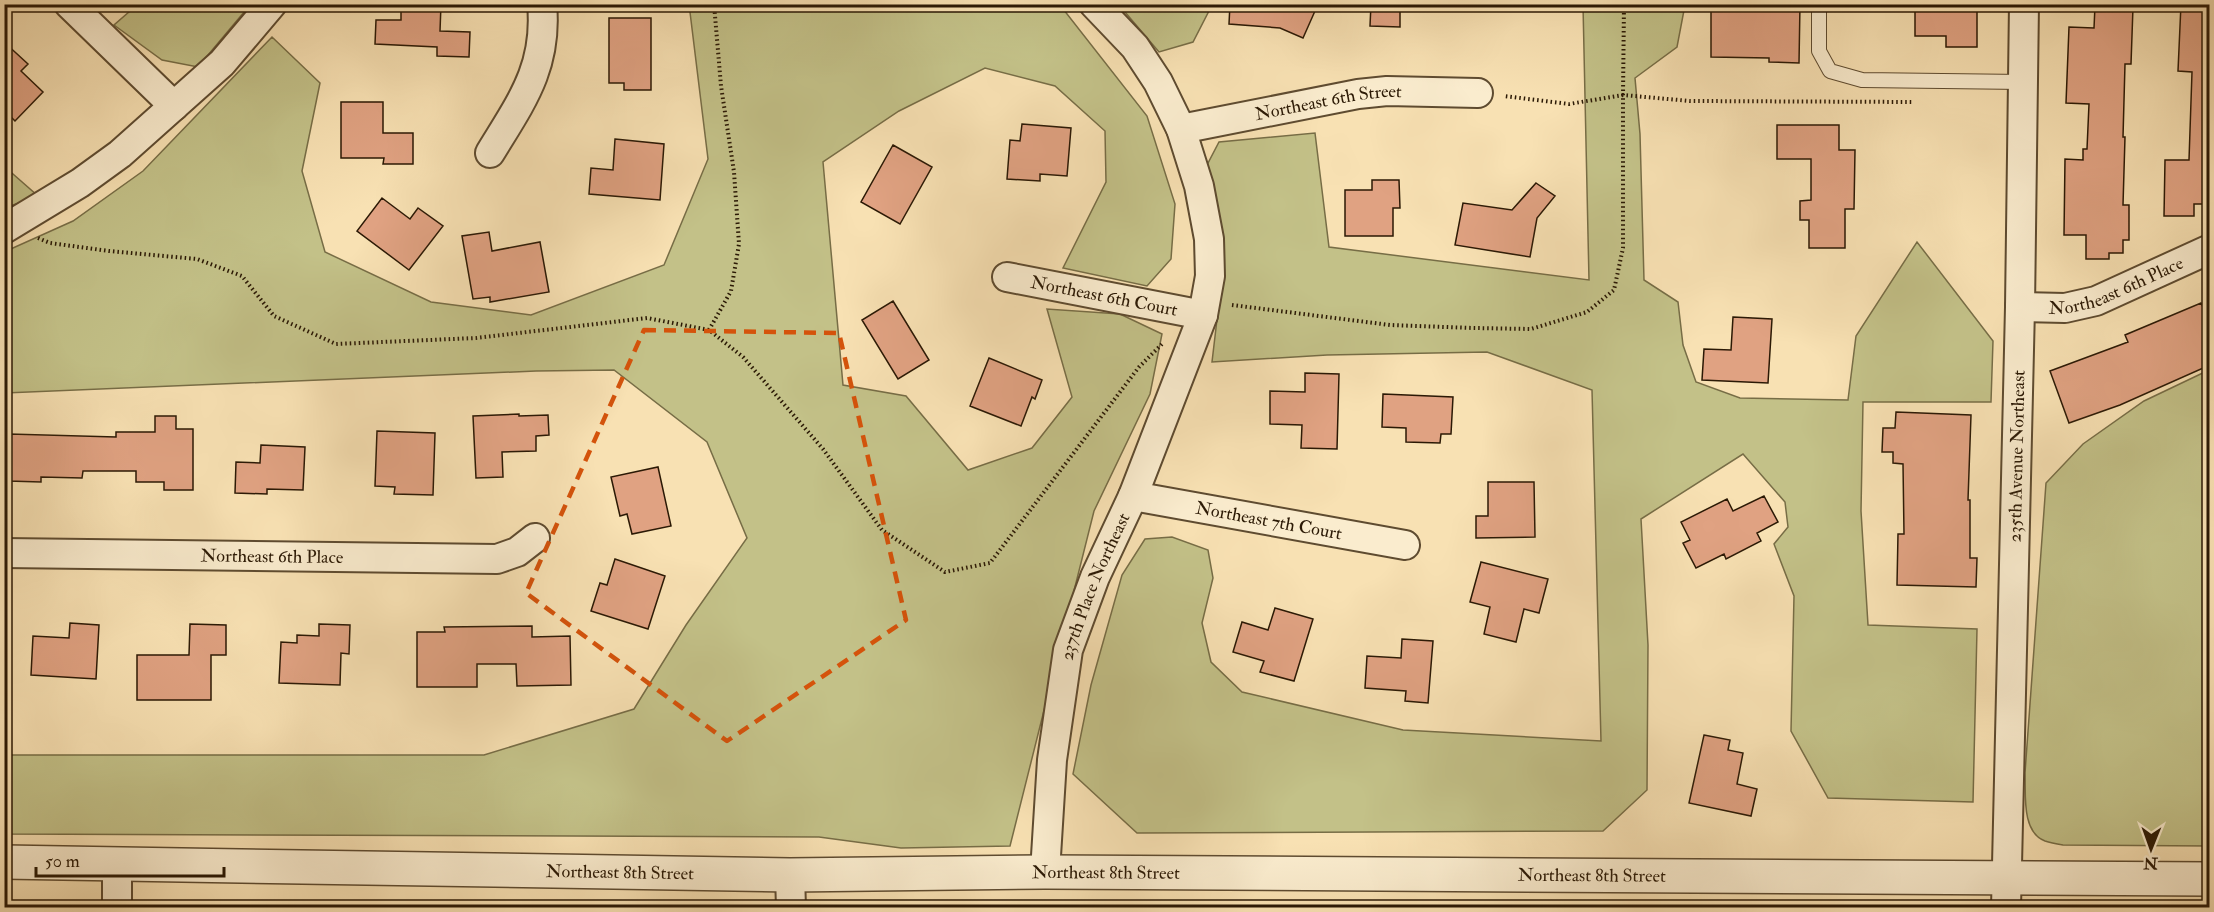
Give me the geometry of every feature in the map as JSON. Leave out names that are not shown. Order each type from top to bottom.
[{"type":"street","points":[[69,4],[174,106]]},
{"type":"street","points":[[7,228],[80,183],[120,154],[222,63],[272,4]]},
{"type":"street","points":[[490,153],[526,94],[539,61],[544,27],[542,4]]},
{"type":"street","name":"237th Place Northeast","points":[[1045,872],[1052,760],[1068,650],[1095,577],[1133,496],[1204,308],[1210,276],[1209,239],[1199,186],[1181,129],[1158,82],[1135,47],[1094,4]]},
{"type":"street","name":"235th Avenue Northeast","points":[[2006,893],[2020,307],[2024,4]]},
{"type":"street","name":"Northeast 6th Street","points":[[1181,129],[1358,94],[1387,91],[1478,93]]},
{"type":"street","name":"Northeast 6th Place","points":[[2020,307],[2065,308],[2097,301],[2210,249]]},
{"type":"street","name":"Northeast 6th Court","points":[[1007,277],[1204,308]]},
{"type":"street","name":"Northeast 7th Court","points":[[1133,496],[1405,545]]},
{"type":"street","name":"Northeast 6th Place","points":[[4,553],[497,559],[517,552],[536,538]]},
{"type":"street","name":"Northeast 8th Street","points":[[4,862],[790,875],[1045,872],[2006,893],[2210,879]]},
{"type":"street","points":[[117,864],[117,908]]},
{"type":"street","points":[[790,875],[791,908]]},
{"type":"lane","points":[[1819,4],[1819,51],[1830,71],[1862,80],[2023,82]]},
{"type":"path","points":[[709,330],[731,291],[739,244],[734,172],[721,86],[714,4]]},
{"type":"path","points":[[1204,308],[1250,309],[1390,325],[1531,329],[1587,312],[1614,290],[1623,248],[1624,4]]},
{"type":"path","points":[[1478,93],[1569,104],[1623,95],[1690,101],[1917,102]]},
{"type":"path","points":[[7,228],[50,243],[196,259],[242,276],[274,316],[336,344],[476,338],[647,318],[709,330],[743,357],[823,449],[882,530],[945,572],[990,563],[1139,367],[1164,342]]},
{"type":"highlighted area","points":[[644,330],[839,333],[906,620],[727,741],[526,593]]},
{"type":"shaded area","points":[[689,4],[1060,5],[1147,116],[1175,204],[1171,259],[1147,286],[1063,268],[1106,182],[1105,131],[1055,86],[985,68],[899,111],[823,162],[843,385],[906,396],[968,470],[1032,448],[1072,397],[1047,309],[1120,314],[1162,334],[1150,394],[1094,511],[1010,846],[901,848],[819,837],[5,834],[5,755],[484,755],[634,709],[686,625],[747,538],[707,442],[614,370],[536,371],[5,393],[4,252],[73,221],[143,171],[272,37],[320,83],[302,171],[325,252],[431,302],[531,315],[664,265],[708,159]]},
{"type":"shaded area","points":[[137,5],[250,5],[198,67],[162,60],[114,25]]},
{"type":"shaded area","points":[[1119,5],[1212,5],[1193,42],[1159,52]]},
{"type":"shaded area","points":[[1583,5],[1685,5],[1677,47],[1635,78],[1640,134],[1644,280],[1678,302],[1683,345],[1696,382],[1740,398],[1848,400],[1856,336],[1917,242],[1993,341],[1991,402],[1863,402],[1861,511],[1868,625],[1977,629],[1973,802],[1828,798],[1791,731],[1794,596],[1774,544],[1788,527],[1785,502],[1743,454],[1641,519],[1648,645],[1647,790],[1603,831],[1137,833],[1073,774],[1091,685],[1122,575],[1145,539],[1172,537],[1208,550],[1213,578],[1202,623],[1211,662],[1242,692],[1403,730],[1601,741],[1592,390],[1487,352],[1327,355],[1212,362],[1222,277],[1206,167],[1219,142],[1315,133],[1329,247],[1589,280]]},
{"type":"shaded area","points":[[5,167],[38,196],[5,208]]},
{"type":"shaded area","points":[[2209,370],[2209,846],[2063,845],[2045,841],[2037,836],[2028,821],[2025,773],[2046,483],[2083,444],[2144,401]]},
{"type":"building","points":[[401,4],[441,4],[440,31],[470,32],[469,57],[437,56],[437,47],[375,44],[376,20],[401,20]]},
{"type":"building","points":[[1230,4],[1299,4],[1315,11],[1303,38],[1280,28],[1229,24]]},
{"type":"building","points":[[1371,4],[1400,4],[1400,27],[1370,26]]},
{"type":"building","points":[[1780,4],[1800,4],[1799,63],[1769,62],[1769,58],[1711,57],[1711,7],[1780,8]]},
{"type":"building","points":[[1915,4],[1977,4],[1977,47],[1946,47],[1946,36],[1915,36]]},
{"type":"building","points":[[2181,4],[2210,4],[2210,193],[2206,193],[2206,204],[2194,204],[2194,216],[2164,216],[2165,160],[2189,160],[2192,72],[2178,71]]},
{"type":"building","points":[[2095,6],[2133,7],[2131,64],[2125,64],[2123,137],[2125,137],[2123,205],[2129,205],[2129,240],[2123,240],[2123,253],[2109,253],[2109,259],[2086,259],[2086,235],[2064,235],[2065,159],[2083,160],[2083,149],[2087,149],[2089,104],[2066,103],[2069,27],[2094,28]]},
{"type":"building","points":[[609,18],[651,18],[651,90],[624,90],[624,83],[609,83]]},
{"type":"building","points":[[4,42],[28,64],[21,71],[43,92],[15,121],[4,110]]},
{"type":"building","points":[[341,102],[383,102],[383,133],[413,133],[413,164],[383,164],[384,158],[341,158]]},
{"type":"building","points":[[1022,124],[1071,128],[1067,176],[1040,174],[1040,181],[1007,179],[1010,140],[1020,141]]},
{"type":"building","points":[[1777,125],[1839,125],[1839,150],[1855,150],[1854,209],[1845,209],[1845,248],[1809,248],[1809,220],[1800,220],[1800,201],[1811,200],[1811,159],[1777,159]]},
{"type":"building","points":[[615,139],[664,144],[660,200],[589,194],[591,168],[613,170]]},
{"type":"building","points":[[893,145],[932,167],[900,224],[861,202]]},
{"type":"building","points":[[1372,180],[1399,180],[1400,208],[1393,208],[1393,236],[1345,236],[1345,190],[1372,190]]},
{"type":"building","points":[[1536,183],[1555,196],[1537,218],[1530,257],[1455,245],[1463,203],[1512,210]]},
{"type":"building","points":[[382,198],[410,219],[418,208],[443,226],[409,270],[357,231]]},
{"type":"building","points":[[489,232],[492,251],[540,242],[549,292],[490,302],[490,297],[473,299],[462,236]]},
{"type":"building","points":[[893,301],[929,360],[898,379],[862,320]]},
{"type":"building","points":[[2201,303],[2210,322],[2210,365],[2120,405],[2069,423],[2050,371],[2128,342],[2125,335]]},
{"type":"building","points":[[1733,317],[1772,319],[1768,383],[1702,380],[1704,349],[1731,350]]},
{"type":"building","points":[[989,358],[1042,380],[1035,399],[1032,397],[1021,426],[970,406]]},
{"type":"building","points":[[1305,373],[1339,374],[1337,449],[1301,448],[1302,425],[1270,424],[1270,391],[1305,392]]},
{"type":"building","points":[[1383,394],[1453,397],[1451,434],[1441,434],[1440,443],[1406,442],[1406,428],[1382,427]]},
{"type":"building","points":[[1896,412],[1971,415],[1968,500],[1970,500],[1970,558],[1977,558],[1976,587],[1897,585],[1898,534],[1904,534],[1903,464],[1893,463],[1893,452],[1882,452],[1883,428],[1895,428]]},
{"type":"building","points":[[519,414],[519,416],[548,415],[549,435],[536,436],[536,451],[502,452],[503,477],[476,478],[473,416]]},
{"type":"building","points":[[155,416],[176,416],[176,429],[193,429],[193,490],[164,490],[164,482],[136,482],[136,471],[83,471],[82,478],[41,477],[41,482],[8,481],[9,434],[116,437],[116,432],[155,432]]},
{"type":"building","points":[[377,431],[435,433],[433,495],[394,494],[395,487],[375,486]]},
{"type":"building","points":[[261,445],[305,447],[303,490],[267,489],[267,494],[235,493],[236,462],[260,463]]},
{"type":"building","points":[[658,467],[671,526],[632,534],[627,514],[620,516],[611,477]]},
{"type":"building","points":[[1488,482],[1534,482],[1535,537],[1476,538],[1476,516],[1488,516]]},
{"type":"building","points":[[1764,496],[1778,522],[1757,533],[1761,541],[1726,559],[1724,554],[1696,568],[1683,543],[1690,540],[1681,522],[1727,499],[1733,511]]},
{"type":"building","points":[[615,559],[665,576],[648,629],[591,611],[600,583],[607,585]]},
{"type":"building","points":[[1481,562],[1548,579],[1539,613],[1524,609],[1516,642],[1484,634],[1490,607],[1470,602]]},
{"type":"building","points":[[1275,608],[1313,619],[1294,681],[1260,672],[1264,661],[1233,652],[1242,622],[1268,630]]},
{"type":"building","points":[[70,623],[99,625],[96,679],[31,675],[33,636],[69,638]]},
{"type":"building","points":[[190,624],[226,625],[226,655],[211,655],[211,700],[137,700],[137,655],[189,655]]},
{"type":"building","points":[[319,624],[350,625],[349,654],[341,653],[340,685],[279,683],[281,642],[297,643],[297,635],[319,636]]},
{"type":"building","points":[[532,626],[532,637],[570,636],[571,685],[517,686],[516,664],[477,664],[477,687],[417,687],[417,632],[445,632],[444,627]]},
{"type":"building","points":[[1402,639],[1433,641],[1428,703],[1405,701],[1406,691],[1365,688],[1367,656],[1401,658]]},
{"type":"building","points":[[1704,735],[1730,740],[1728,750],[1743,753],[1737,784],[1757,789],[1751,816],[1689,803]]}]
